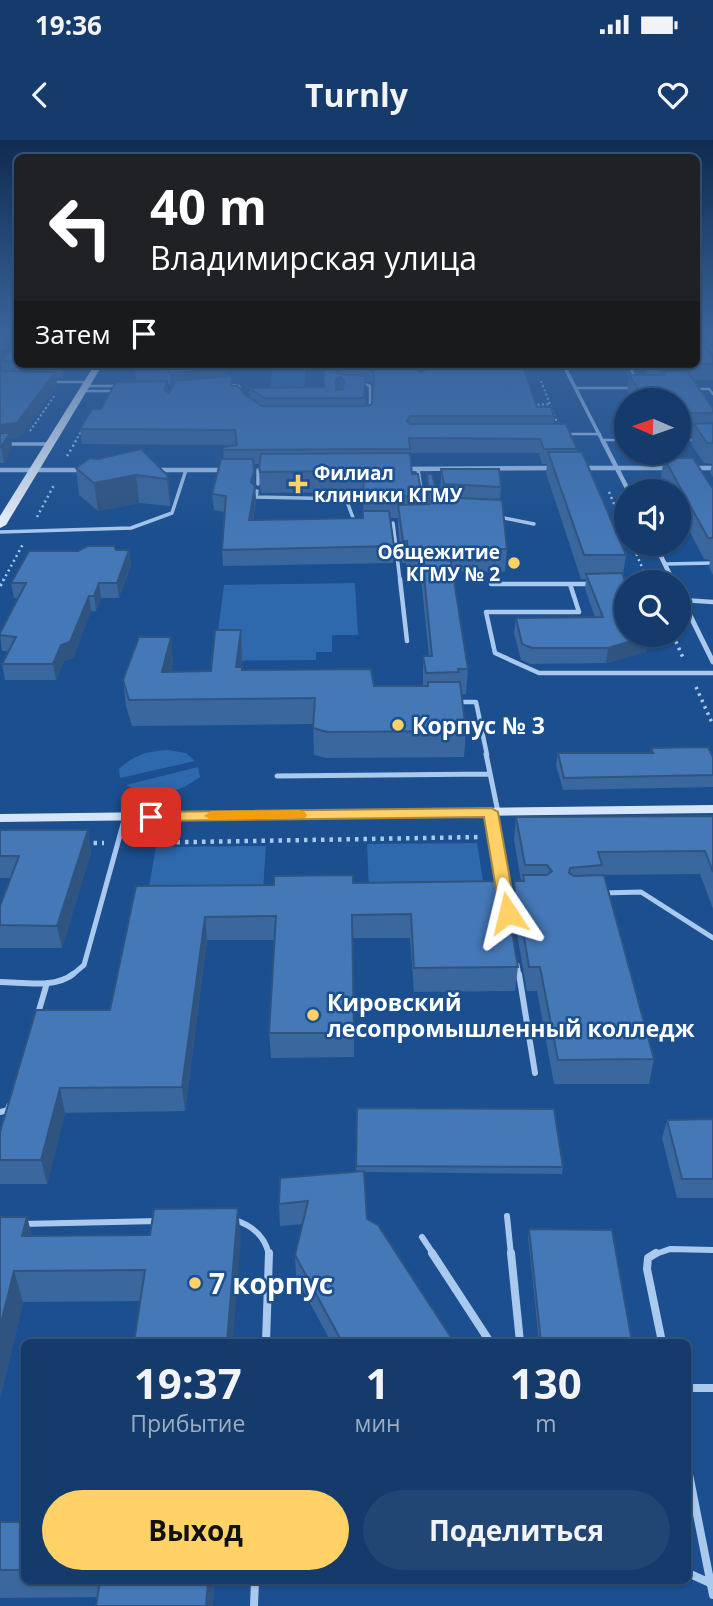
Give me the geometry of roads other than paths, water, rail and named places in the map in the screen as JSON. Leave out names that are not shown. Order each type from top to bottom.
[{"type":"main road","points":[[0,525],[76,400]]},
{"type":"main road","points":[[0,818],[713,809]]},
{"type":"street","points":[[582,400],[623,479]]},
{"type":"street","points":[[391,469],[556,468]]},
{"type":"street","points":[[570,468],[673,468]]},
{"type":"street","points":[[686,468],[713,468]]},
{"type":"street","points":[[0,470],[89,470]]},
{"type":"street","points":[[145,470],[234,470]]},
{"type":"street","points":[[246,470],[258,470]]},
{"type":"street","points":[[661,556],[668,570]]},
{"type":"street","points":[[691,618],[713,662]]},
{"type":"lane","points":[[370,400],[370,413]]},
{"type":"lane","points":[[562,434],[600,434]]},
{"type":"lane","points":[[603,440],[614,440]]},
{"type":"lane","points":[[691,440],[702,440]]},
{"type":"lane","points":[[0,444],[49,444]]},
{"type":"lane","points":[[418,469],[426,523]]},
{"type":"lane","points":[[431,469],[432,475]]},
{"type":"lane","points":[[0,532],[131,528],[172,513],[186,470]]},
{"type":"lane","points":[[258,470],[258,484]]},
{"type":"lane","points":[[257,491],[256,497],[346,499],[355,523],[368,523]]},
{"type":"lane","points":[[489,516],[534,524]]},
{"type":"lane","points":[[380,523],[404,523]]},
{"type":"lane","points":[[393,523],[407,641]]},
{"type":"lane","points":[[665,564],[713,563]]},
{"type":"lane","points":[[491,584],[604,583]]},
{"type":"lane","points":[[570,584],[579,612],[486,612],[495,653],[539,673],[713,673]]},
{"type":"lane","points":[[691,601],[713,602]]},
{"type":"lane","points":[[450,702],[477,702],[490,774],[495,836],[505,893]]},
{"type":"lane","points":[[277,776],[490,774]]},
{"type":"lane","points":[[0,982],[47,983],[66,980],[84,965],[125,817]]},
{"type":"lane","points":[[599,893],[640,892],[713,938]]},
{"type":"lane","points":[[514,951],[535,1073]]},
{"type":"lane","points":[[35,1021],[47,983]]},
{"type":"lane","points":[[0,1112],[8,1110],[12,1097]]},
{"type":"lane","points":[[507,1216],[520,1339]]},
{"type":"lane","points":[[220,1220],[250,1224],[260,1234],[270,1253],[265,1339]]},
{"type":"lane","points":[[14,1224],[165,1221]]},
{"type":"lane","points":[[422,1237],[489,1339]]},
{"type":"lane","points":[[661,1339],[647,1269],[648,1258],[655,1252],[666,1250],[713,1250]]},
{"type":"lane","points":[[691,1388],[713,1388]]},
{"type":"lane","points":[[691,1485],[713,1595]]},
{"type":"lane","points":[[691,1574],[710,1583]]},
{"type":"lane","points":[[254,1606],[255,1584]]},
{"type":"place","name":"Филиал клиники КГМУ","points":[[298,484]]},
{"type":"place","name":"Общежитие КГМУ № 2","points":[[514,563]]},
{"type":"place","name":"Корпус № 3","points":[[398,725]]},
{"type":"place","name":"Кировский лесопромышленный колледж","points":[[313,1015]]},
{"type":"place","name":"7 корпус","points":[[195,1283]]}]
